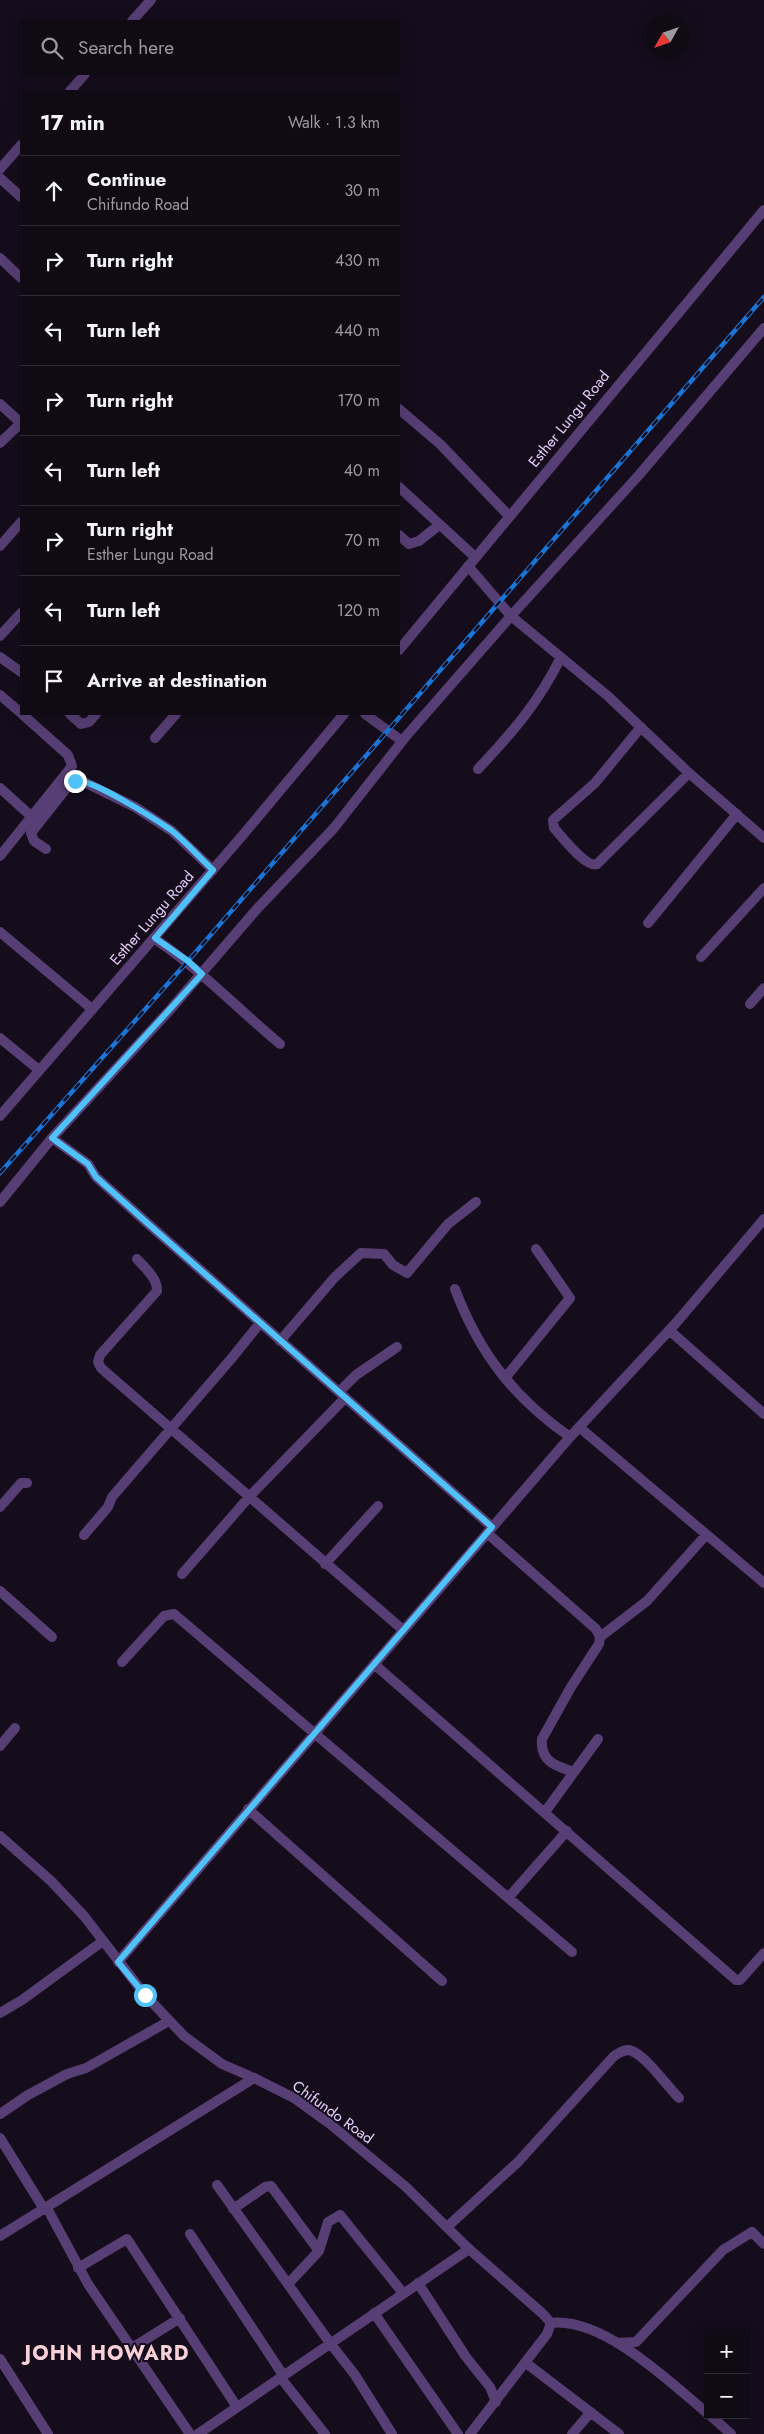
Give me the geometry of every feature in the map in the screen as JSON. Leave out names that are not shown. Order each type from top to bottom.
[{"type":"street","points":[[133,20],[151,0]]},
{"type":"street","points":[[71,90],[84,75]]},
{"type":"street","points":[[0,169],[20,146]]},
{"type":"street","points":[[0,178],[20,196]]},
{"type":"street","name":"Esther Lungu Road","points":[[400,649],[764,210]]},
{"type":"street","points":[[0,258],[20,277]]},
{"type":"street","points":[[0,1202],[52,1138],[202,974],[256,910],[339,821],[402,740],[510,616],[639,475],[764,328]]},
{"type":"street","points":[[0,404],[20,422]]},
{"type":"street","points":[[400,410],[440,444],[509,516]]},
{"type":"street","points":[[0,443],[20,424]]},
{"type":"street","points":[[400,488],[475,557]]},
{"type":"street","points":[[0,546],[20,523]]},
{"type":"street","points":[[400,537],[409,544],[414,544],[439,525]]},
{"type":"street","points":[[468,566],[510,616],[561,657],[764,838]]},
{"type":"street","points":[[0,636],[20,614]]},
{"type":"street","points":[[0,656],[20,671]]},
{"type":"street","points":[[478,769],[525,718],[539,698],[561,657]]},
{"type":"street","points":[[0,696],[20,712]]},
{"type":"street","points":[[0,856],[70,771],[72,761],[68,755],[23,715]]},
{"type":"street","points":[[71,715],[81,724],[89,722],[95,715]]},
{"type":"street","points":[[155,738],[175,715]]},
{"type":"street","name":"Esther Lungu Road","points":[[0,1116],[155,938],[343,715]]},
{"type":"street","points":[[366,715],[402,740]]},
{"type":"street","points":[[641,727],[595,784],[554,820],[554,828],[583,859],[594,866],[597,864],[689,773]]},
{"type":"street","points":[[46,849],[34,841],[32,833],[69,785],[80,780],[135,807],[172,831],[213,870]]},
{"type":"street","points":[[0,788],[32,816]]},
{"type":"street","points":[[648,923],[736,814]]},
{"type":"street","points":[[702,957],[764,888]]},
{"type":"street","points":[[0,932],[92,1009]]},
{"type":"street","points":[[155,938],[188,961],[222,994],[280,1044]]},
{"type":"street","points":[[750,1004],[764,988]]},
{"type":"street","points":[[0,1038],[39,1070]]},
{"type":"street","points":[[52,1138],[88,1164],[96,1177],[342,1395],[596,1629],[600,1637],[599,1644],[571,1687],[542,1739],[541,1749],[550,1762],[574,1772]]},
{"type":"street","points":[[280,1340],[329,1284],[361,1253],[384,1254],[393,1265],[407,1273],[448,1224],[476,1202]]},
{"type":"street","points":[[118,1962],[570,1437],[759,1232],[764,1219]]},
{"type":"street","points":[[505,1378],[570,1298],[536,1249]]},
{"type":"street","points":[[137,1259],[155,1280],[157,1291],[100,1355],[98,1362],[101,1368],[170,1430],[250,1496],[325,1564],[403,1630]]},
{"type":"street","points":[[455,1289],[475,1334],[505,1378],[521,1398],[570,1437]]},
{"type":"street","points":[[84,1535],[108,1507],[112,1496],[260,1323]]},
{"type":"street","points":[[669,1330],[764,1414]]},
{"type":"street","points":[[182,1574],[370,1364],[397,1348]]},
{"type":"street","points":[[579,1427],[764,1583]]},
{"type":"street","points":[[0,1507],[21,1482],[27,1483]]},
{"type":"street","points":[[325,1564],[378,1506]]},
{"type":"street","points":[[600,1637],[647,1601],[706,1535]]},
{"type":"street","points":[[0,1591],[52,1637]]},
{"type":"street","points":[[122,1662],[164,1616],[174,1614],[572,1952]]},
{"type":"street","points":[[374,1664],[736,1980],[740,1980],[764,1953]]},
{"type":"street","points":[[0,1746],[15,1728]]},
{"type":"street","points":[[545,1812],[598,1739]]},
{"type":"street","points":[[248,1809],[442,1981]]},
{"type":"street","points":[[508,1898],[567,1831]]},
{"type":"street","name":"Chifundo Road","points":[[0,1836],[51,1881],[103,1941],[118,1962],[184,2036],[222,2064],[294,2098],[330,2124],[406,2187],[469,2249],[543,2314],[550,2324]]},
{"type":"street","points":[[0,2014],[103,1941]]},
{"type":"street","points":[[0,2114],[28,2095],[67,2074],[86,2068],[169,2020]]},
{"type":"street","points":[[447,2226],[518,2162],[614,2056],[623,2050],[631,2050],[641,2057],[679,2098]]},
{"type":"street","points":[[0,2236],[254,2078]]},
{"type":"street","points":[[0,2138],[46,2208],[78,2268],[190,2434]]},
{"type":"street","points":[[217,2185],[355,2375],[392,2434]]},
{"type":"street","points":[[233,2209],[265,2187],[272,2186],[319,2251]]},
{"type":"street","points":[[288,2284],[319,2251],[328,2222],[340,2214],[403,2293]]},
{"type":"street","points":[[617,2344],[636,2342],[723,2250],[752,2232],[764,2244]]},
{"type":"street","points":[[190,2234],[282,2376],[325,2434]]},
{"type":"street","points":[[78,2268],[128,2238],[237,2407]]},
{"type":"street","points":[[198,2434],[469,2249]]},
{"type":"street","points":[[418,2283],[466,2357],[490,2387],[496,2402]]},
{"type":"street","points":[[374,2313],[458,2434]]},
{"type":"street","points":[[132,2348],[180,2318]]},
{"type":"street","points":[[470,2434],[526,2363],[547,2334],[550,2324],[562,2322],[586,2329],[617,2344],[679,2389],[704,2410]]},
{"type":"street","points":[[0,2359],[48,2434]]},
{"type":"street","points":[[526,2363],[619,2434]]},
{"type":"street","points":[[572,2434],[592,2412]]},
{"type":"street","points":[[714,2419],[731,2434]]},
{"type":"railway","points":[[0,1173],[188,961],[764,297]]},
{"type":"district","name":"JOHN HOWARD","points":[[107,2353]]},
{"type":"route","points":[[75,781],[86,781],[135,807],[172,831],[213,870],[155,938],[188,961],[202,974],[52,1138],[88,1164],[96,1177],[492,1527],[118,1962],[145,1995]]}]
